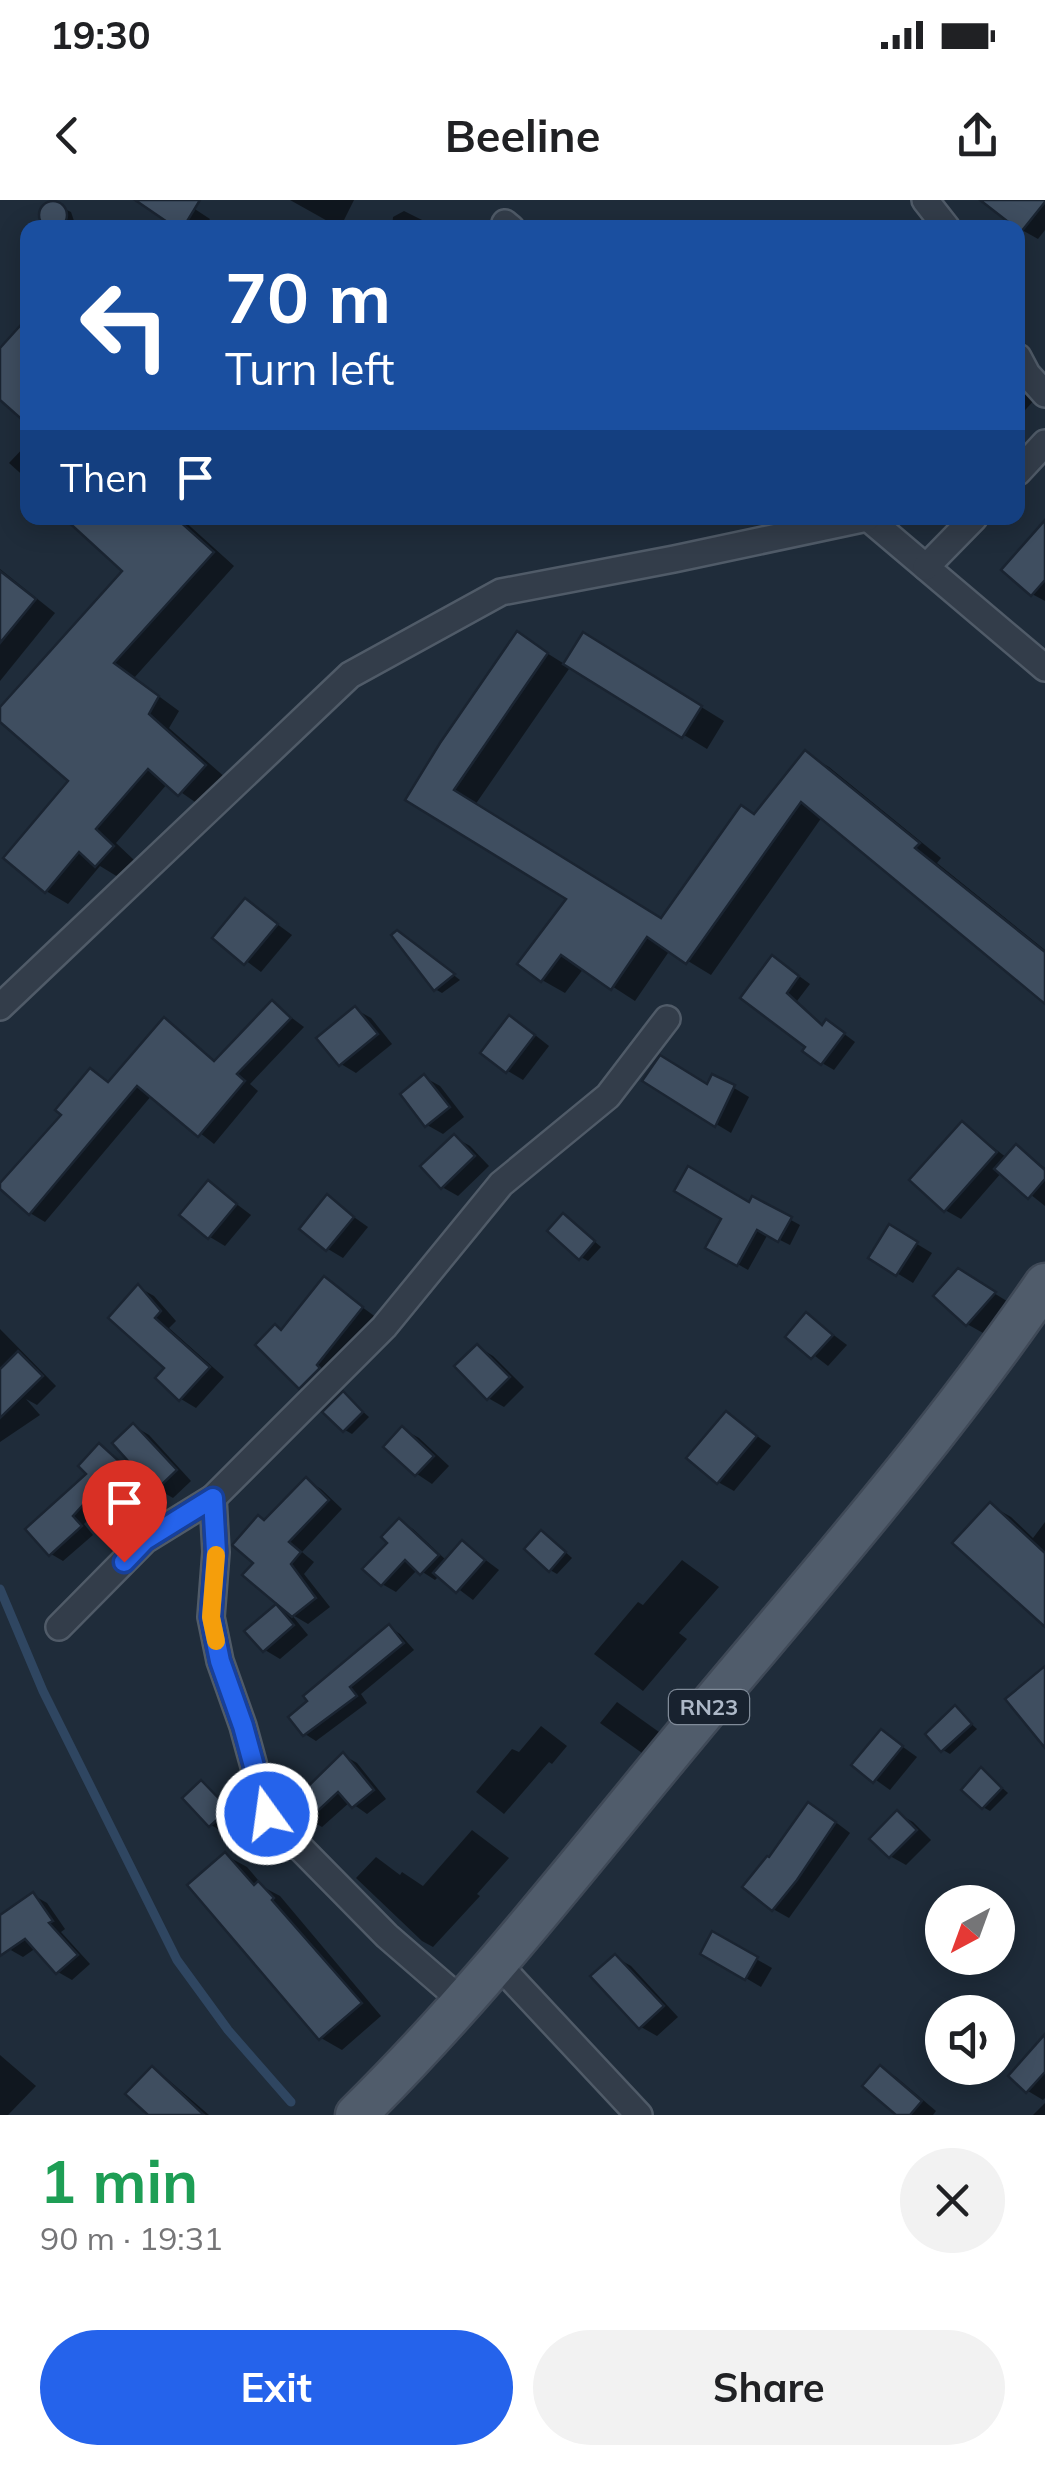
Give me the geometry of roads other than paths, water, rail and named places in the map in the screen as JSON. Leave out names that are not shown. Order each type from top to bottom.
[{"type":"main road","name":"RN23","points":[[356,2115],[402,2070],[496,1962],[896,1481],[993,1360],[1045,1284]]},
{"type":"street","points":[[925,200],[941,220]]},
{"type":"street","points":[[1025,370],[1045,394]]},
{"type":"street","points":[[1025,464],[1045,443]]},
{"type":"street","points":[[0,1007],[350,675],[502,592],[834,525]]},
{"type":"street","points":[[875,525],[1045,668]]},
{"type":"street","points":[[926,567],[967,525]]},
{"type":"street","points":[[60,1627],[145,1540],[213,1498],[384,1327],[501,1184],[608,1096],[667,1019]]},
{"type":"street","points":[[213,1498],[216,1552],[211,1617],[220,1661],[267,1814],[387,1936],[462,2001]]},
{"type":"street","points":[[496,1962],[639,2115]]},
{"type":"waterway","points":[[0,1589],[43,1691],[177,1960],[228,2030],[291,2102]]}]
